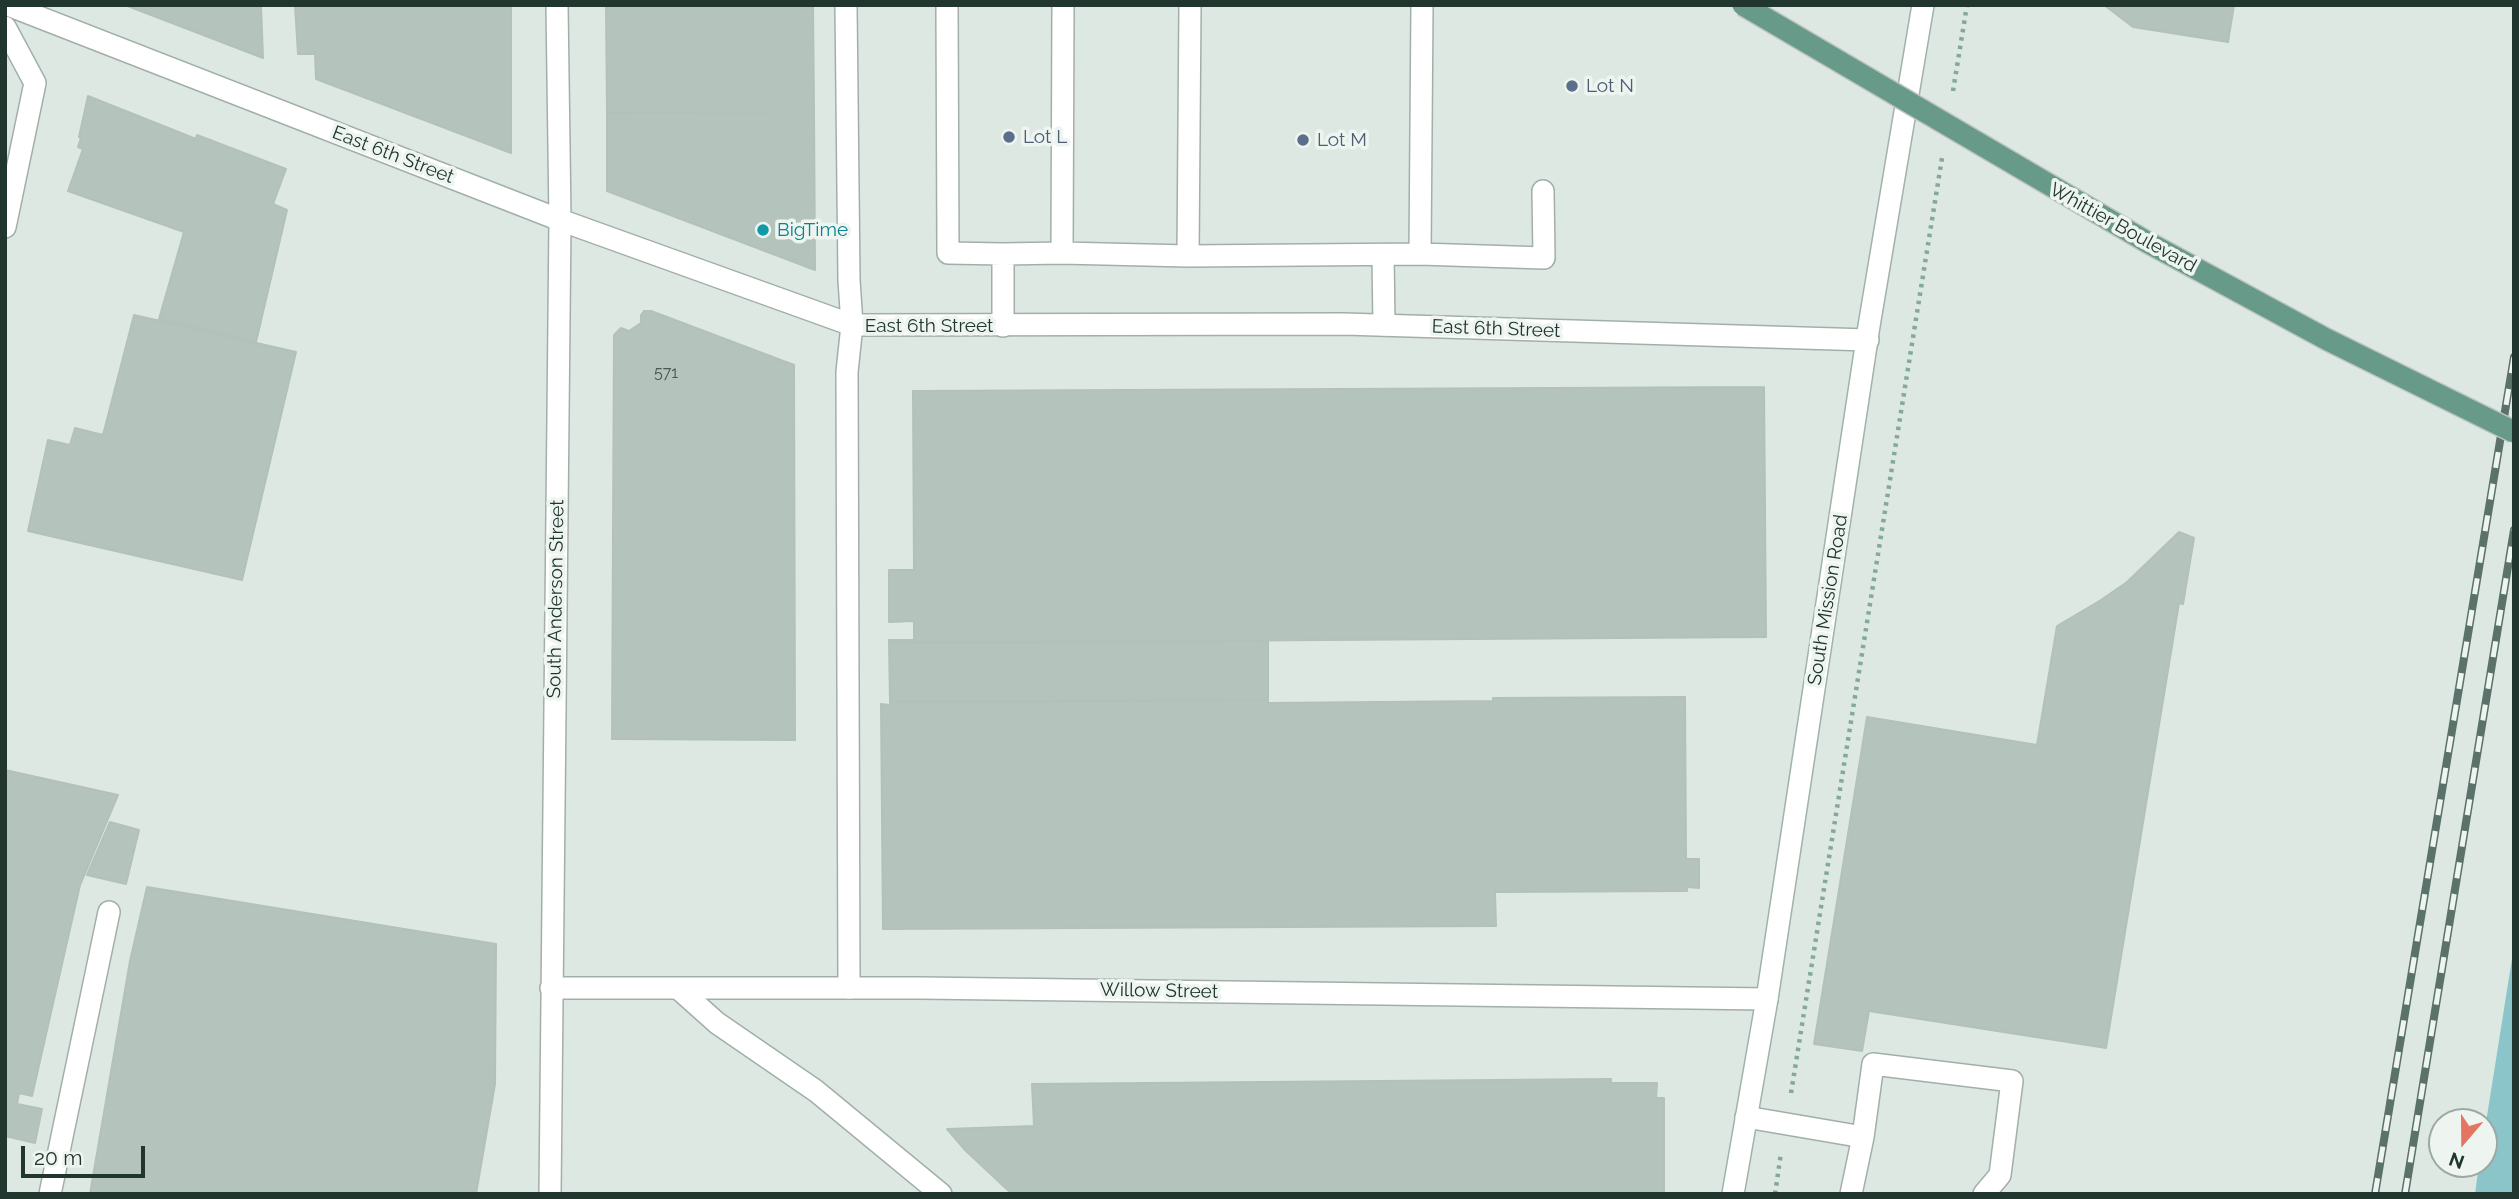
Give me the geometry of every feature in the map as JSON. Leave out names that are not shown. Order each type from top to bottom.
[{"type":"main road","name":"Whittier Boulevard","points":[[1743,5],[2147,242],[2326,339],[2514,432]]},
{"type":"street","name":"East 6th Street","points":[[8,5],[560,220],[852,326],[1384,325],[1868,340]]},
{"type":"street","name":"South Anderson Street","points":[[550,1194],[560,220],[557,5]]},
{"type":"street","points":[[846,5],[849,280],[852,326],[847,372],[849,988]]},
{"type":"street","points":[[947,5],[948,253],[1188,256],[1420,254],[1544,258],[1543,191]]},
{"type":"street","points":[[1062,253],[1063,5]]},
{"type":"street","points":[[1188,256],[1190,5]]},
{"type":"street","points":[[1420,254],[1422,5]]},
{"type":"street","name":"South Mission Road","points":[[1733,1194],[1768,999],[1868,340],[1923,5]]},
{"type":"street","points":[[5,27],[35,83],[5,227]]},
{"type":"street","points":[[1003,254],[1003,326]]},
{"type":"street","points":[[1383,255],[1384,325]]},
{"type":"street","points":[[50,1194],[108,912]]},
{"type":"street","name":"Willow Street","points":[[551,988],[849,988],[1768,999]]},
{"type":"street","points":[[680,989],[717,1023],[816,1091],[941,1194]]},
{"type":"street","points":[[1851,1194],[1863,1137],[1873,1064],[2012,1081],[2000,1175],[1984,1194]]},
{"type":"street","points":[[1746,1117],[1863,1137]]},
{"type":"path","points":[[1951,102],[1967,5]]},
{"type":"path","points":[[1775,1194],[1942,157]]},
{"type":"water","points":[[2514,946],[2514,1194],[2475,1194],[2477,1178],[2498,1178],[2498,1108],[2488,1108]]},
{"type":"building","points":[[125,5],[261,5],[263,58]]},
{"type":"building","points":[[295,5],[511,5],[511,153],[316,79],[315,54],[298,54]]},
{"type":"building","points":[[606,5],[813,5],[814,112],[607,113]]},
{"type":"building","points":[[2104,5],[2234,5],[2228,42],[2133,27]]},
{"type":"building","points":[[88,96],[196,139],[197,135],[286,169],[273,204],[287,210],[256,342],[159,319],[184,232],[68,191],[83,149],[78,147]]},
{"type":"building","name":"BigTime","points":[[814,112],[815,270],[607,191],[607,113]]},
{"type":"building","points":[[644,311],[651,311],[794,365],[795,740],[612,739],[614,335],[621,328],[629,331],[641,323]]},
{"type":"building","points":[[134,315],[296,352],[242,580],[28,531],[48,440],[70,445],[75,428],[103,435]]},
{"type":"building","points":[[1764,387],[1766,637],[889,643],[889,640],[914,640],[914,621],[889,622],[889,570],[914,570],[913,391]]},
{"type":"building","points":[[2179,532],[2194,538],[2183,604],[2179,603],[2106,1048],[1869,1011],[1862,1051],[1814,1044],[1867,717],[2037,745],[2057,626],[2127,582]]},
{"type":"building","points":[[1268,641],[1268,700],[890,702],[889,643]]},
{"type":"building","points":[[1685,697],[1686,859],[1699,859],[1699,888],[1687,887],[1687,891],[1495,892],[1496,926],[883,929],[881,704],[1268,700],[1268,703]]},
{"type":"building","points":[[5,770],[118,795],[80,885],[32,1096],[19,1093],[17,1104],[42,1109],[35,1143],[5,1136]]},
{"type":"building","points":[[110,822],[139,830],[126,884],[87,875]]},
{"type":"building","points":[[147,887],[496,944],[495,1084],[476,1194],[90,1194],[130,961]]},
{"type":"building","points":[[1611,1079],[1611,1083],[1657,1083],[1656,1098],[1664,1098],[1664,1194],[1012,1194],[966,1151],[947,1129],[1034,1126],[1032,1084]]},
{"type":"railway","points":[[2375,1194],[2514,357]]},
{"type":"railway","points":[[2405,1194],[2514,530]]},
{"type":"place","name":"Lot N","points":[[1572,86]]},
{"type":"place","name":"Lot L","points":[[1009,137]]},
{"type":"place","name":"Lot M","points":[[1303,140]]},
{"type":"place","name":"BigTime","points":[[763,230]]}]
